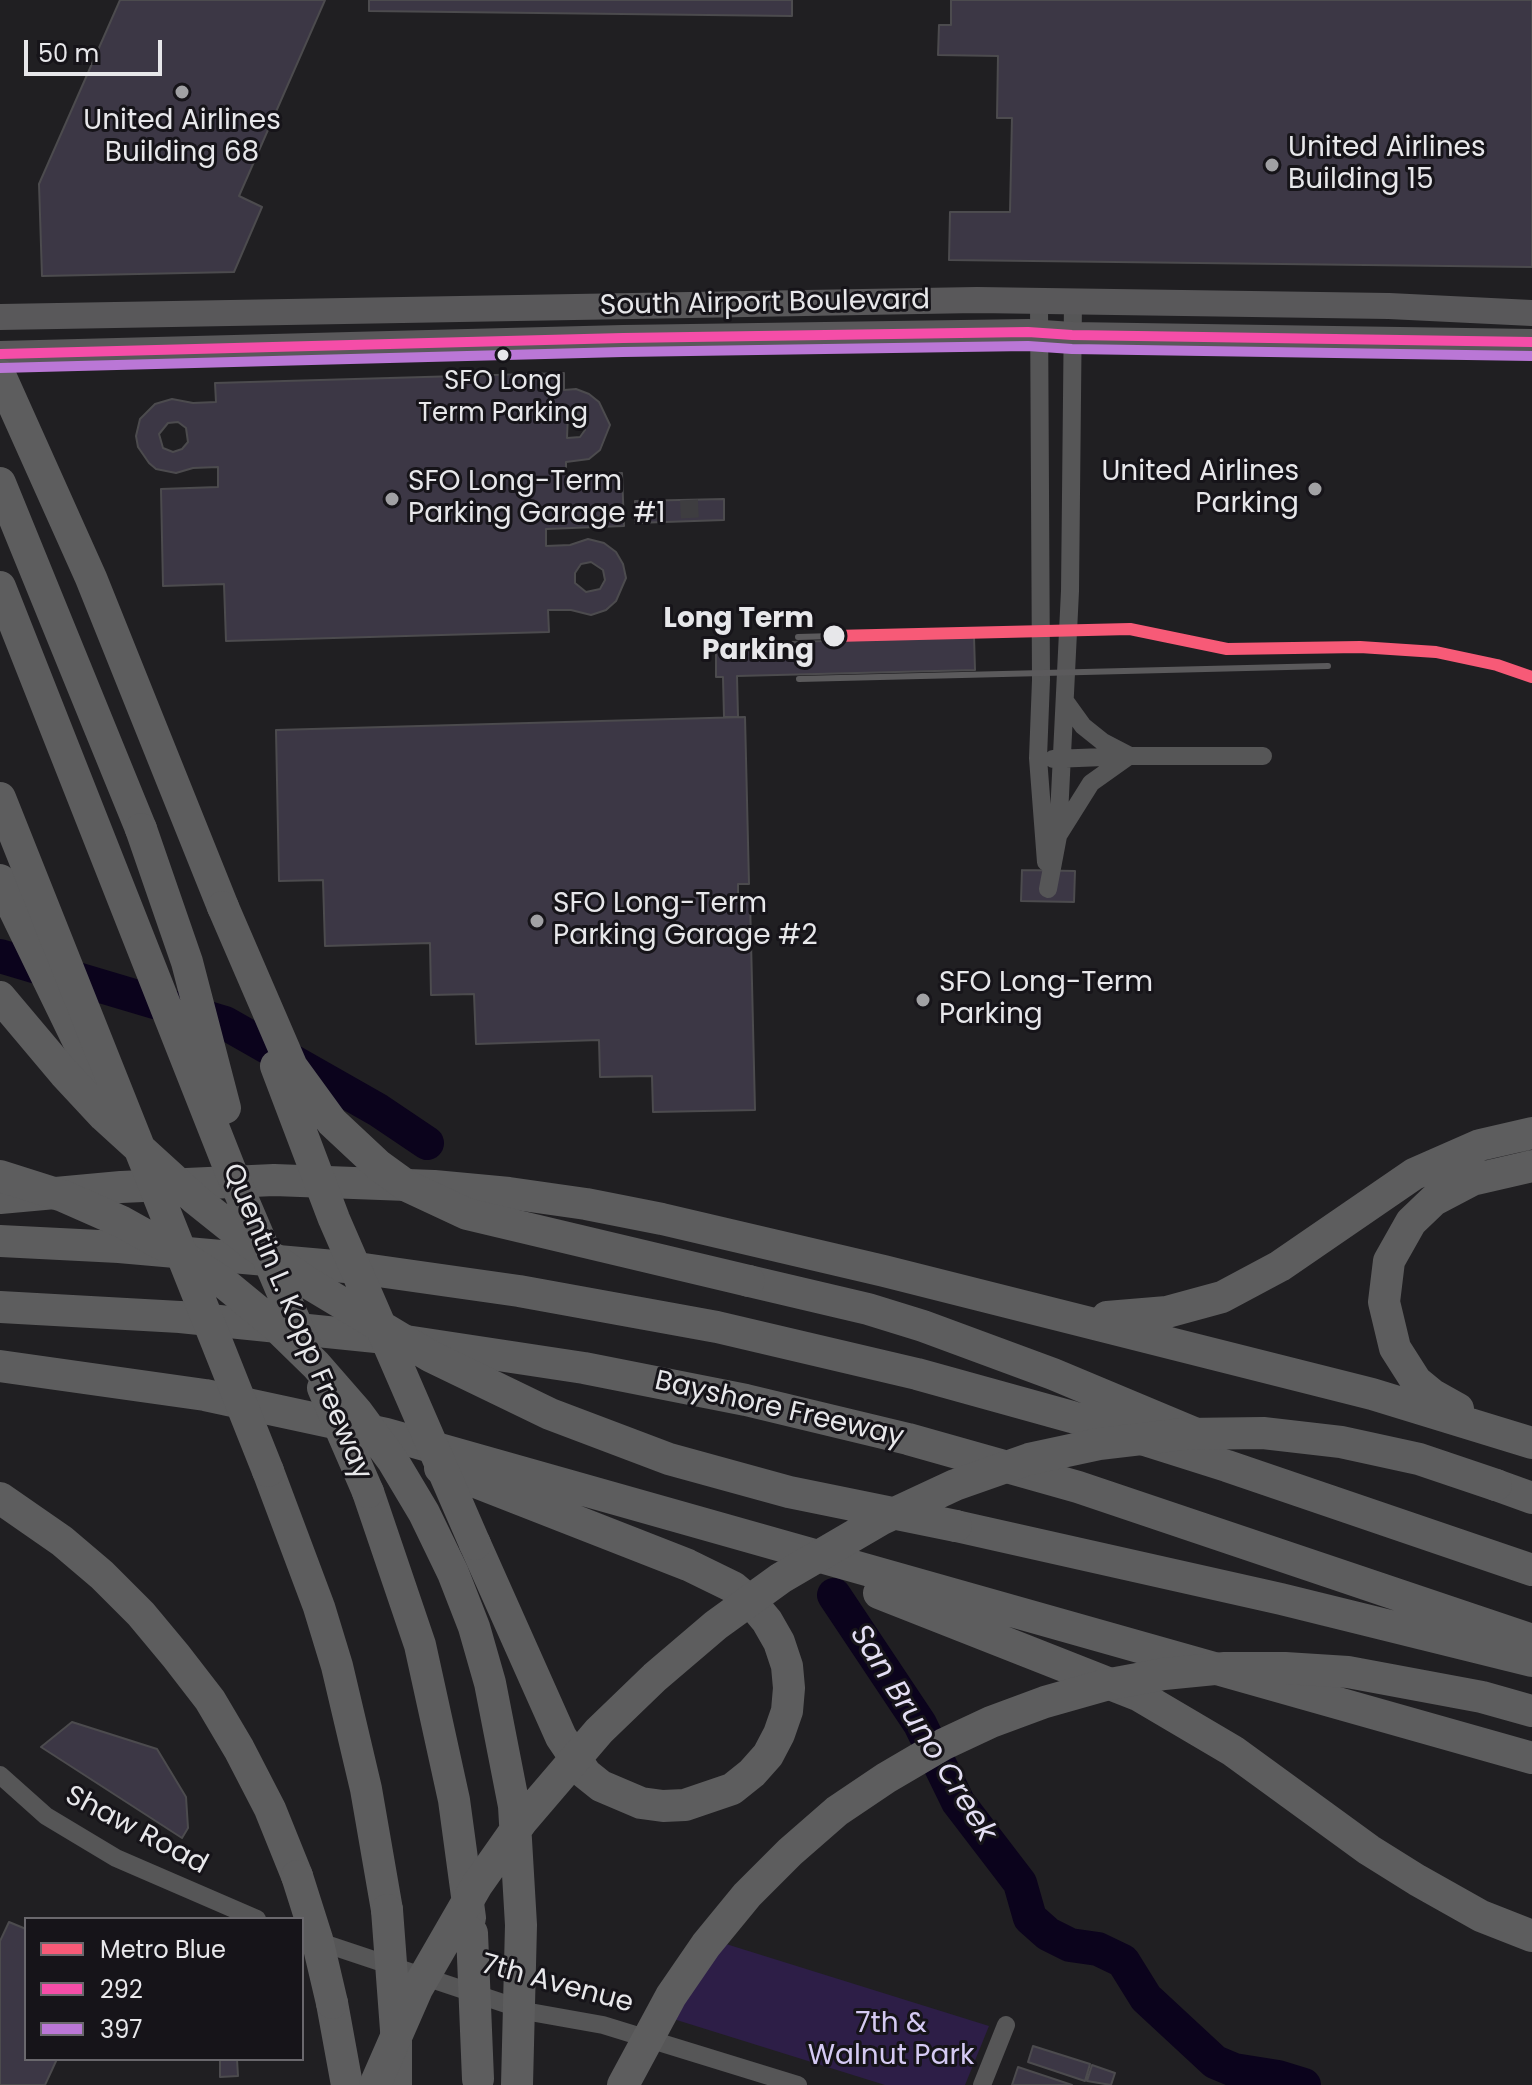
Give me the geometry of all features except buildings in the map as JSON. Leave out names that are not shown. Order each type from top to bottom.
[{"type":"highway","points":[[0,375],[91,578],[223,907],[292,1067],[332,1122],[378,1165],[407,1186],[467,1214],[868,1309],[995,1352],[1171,1421],[1380,1518]]},
{"type":"highway","points":[[0,483],[141,829],[187,962],[241,1166],[245,1205]]},
{"type":"highway","name":"Quentin L. Kopp Freeway","points":[[0,587],[245,1205],[368,1492],[420,1645],[456,1813],[472,1933],[478,2082]]},
{"type":"highway","points":[[0,798],[268,1471],[319,1607],[337,1666],[366,1789],[387,1910],[396,2034],[396,2085]]},
{"type":"highway","points":[[0,880],[69,1020],[217,1345]]},
{"type":"highway","points":[[144,1386],[290,1421],[407,1457],[688,1565],[733,1587],[767,1621],[779,1642],[787,1666],[787,1711],[768,1755],[732,1789],[685,1805],[663,1806],[641,1803],[601,1786],[586,1774],[561,1737],[475,1544],[361,1283],[306,1148],[223,907]]},
{"type":"highway","points":[[0,997],[104,1116],[142,1153],[249,1242],[310,1284],[418,1349],[550,1414],[669,1459],[789,1492],[1296,1602],[1532,1661]]},
{"type":"highway","points":[[962,1291],[1054,1310],[1101,1316],[1141,1316],[1194,1306],[1222,1297],[1280,1266],[1391,1189],[1436,1162],[1490,1142],[1532,1133]]},
{"type":"highway","points":[[1532,1166],[1472,1180],[1447,1192],[1422,1211],[1395,1247],[1386,1275],[1384,1302],[1395,1348],[1408,1371],[1426,1389],[1458,1409],[1532,1440]]},
{"type":"highway","points":[[0,1176],[63,1196],[122,1222],[224,1283],[275,1325],[347,1400],[393,1461],[424,1513],[453,1573],[474,1627],[493,1698],[514,1806],[521,1925],[517,2085]]},
{"type":"highway","points":[[0,1198],[121,1187],[274,1180],[420,1185],[509,1193],[662,1219],[962,1291],[1372,1394],[1532,1440]]},
{"type":"highway","points":[[0,1241],[318,1263],[480,1284],[690,1321],[996,1395],[1187,1453],[1532,1570]]},
{"type":"highway","name":"Bayshore Freeway","points":[[0,1307],[167,1316],[373,1336],[584,1368],[759,1403],[908,1439],[1078,1487],[1532,1640]]},
{"type":"highway","points":[[0,1366],[270,1407],[386,1434],[1532,1758]]},
{"type":"highway","points":[[375,2085],[417,1989],[463,1908],[522,1821],[590,1741],[655,1677],[716,1625],[791,1572],[882,1519],[955,1485],[1029,1459],[1099,1444],[1184,1434],[1263,1433],[1341,1442],[1419,1459],[1532,1498]]},
{"type":"highway","points":[[0,1498],[62,1541],[141,1614],[210,1700],[239,1749],[270,1809],[297,1876],[317,1939],[347,2085]]},
{"type":"highway","points":[[798,1551],[871,1590],[1138,1695],[1233,1751],[1369,1850],[1417,1880],[1481,1916],[1532,1936]]},
{"type":"highway","points":[[623,2085],[671,1996],[706,1945],[747,1895],[790,1852],[837,1811],[886,1778],[944,1744],[991,1722],[1105,1685],[1164,1674],[1225,1668],[1348,1672],[1482,1697],[1532,1711]]},
{"type":"street","name":"South Airport Boulevard","points":[[0,317],[821,301],[1389,306],[1532,313]]},
{"type":"street","points":[[1039,301],[1041,680],[1038,758],[1048,889],[1058,836],[1071,567],[1073,301]]},
{"type":"street","name":"South Airport Boulevard","points":[[0,354],[623,338],[1039,333],[1532,342]]},
{"type":"street","points":[[1065,701],[1083,726],[1103,742],[1129,756]]},
{"type":"street","points":[[1058,836],[1091,783],[1129,756]]},
{"type":"street","points":[[1038,758],[1263,756]]},
{"type":"street","name":"Shaw Road","points":[[0,1775],[46,1816],[116,1858],[252,1917]]},
{"type":"street","name":"7th Avenue","points":[[304,1937],[530,2012],[617,2029],[798,2085]]},
{"type":"street","points":[[982,2085],[1006,2025]]},
{"type":"green space","name":"7th & Walnut Park","points":[[710,1939],[989,2026],[965,2085],[885,2085],[651,2012]]},
{"type":"waterway","name":"San Bruno Creek","points":[[0,956],[225,1023],[378,1110],[427,1143]]},
{"type":"waterway","name":"San Bruno Creek","points":[[834,1595],[920,1724],[958,1802],[1020,1883],[1030,1918],[1048,1934],[1070,1945],[1098,1949],[1123,1961],[1146,1998],[1215,2062],[1234,2070],[1304,2085]]},
{"type":"tunnel","points":[[689,500],[690,522]]},
{"type":"tunnel","points":[[652,501],[653,523]]},
{"type":"railway","points":[[798,637],[834,636]]},
{"type":"railway","points":[[799,679],[1328,666]]},
{"type":"metro line","name":"Blue","points":[[834,636],[1130,629],[1227,649],[1360,647],[1436,652],[1497,665],[1532,677]]},
{"type":"transit line","name":"292","points":[[0,354],[623,338],[1028,332],[1532,342]]},
{"type":"transit line","name":"397","points":[[0,368],[623,352],[1028,346],[1532,356]]},
{"type":"place","name":"United Airlines Building 68","points":[[182,92]]},
{"type":"place","name":"United Airlines Building 15","points":[[1272,165]]},
{"type":"place","name":"SFO Long Term Parking","points":[[503,355]]},
{"type":"place","name":"United Airlines Parking","points":[[1315,489]]},
{"type":"place","name":"SFO Long-Term Parking Garage #1","points":[[392,499]]},
{"type":"place","name":"Long Term Parking","points":[[834,636]]},
{"type":"place","name":"SFO Long-Term Parking Garage #2","points":[[537,921]]},
{"type":"place","name":"SFO Long-Term Parking","points":[[923,1000]]}]
